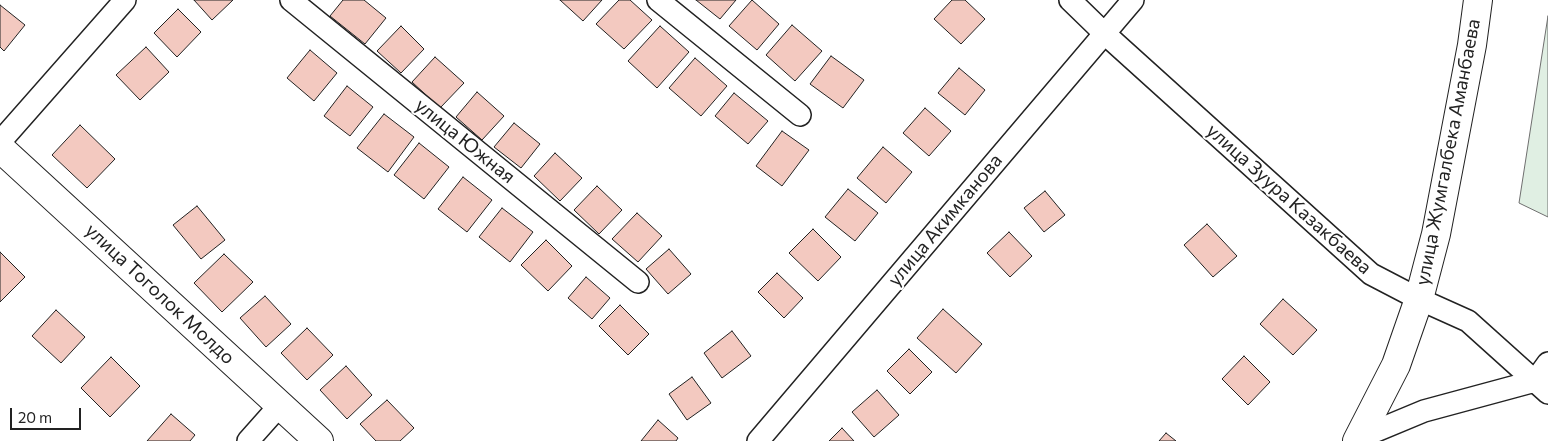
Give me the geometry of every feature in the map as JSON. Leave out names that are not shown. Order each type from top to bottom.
[{"type":"main road","name":"улица Жумгалбека Аманбаева","points":[[1358,439],[1396,365],[1418,298],[1438,225],[1472,45],[1478,0]]},
{"type":"main road","name":"улица Тоголок Молдо","points":[[0,148],[319,441]]},
{"type":"street","points":[[0,142],[125,0]]},
{"type":"street","name":"улица Южная","points":[[292,0],[638,282]]},
{"type":"street","points":[[658,0],[800,115]]},
{"type":"street","name":"улица Зуура Казакбаева","points":[[1070,0],[1104,33],[1371,274],[1468,321],[1542,387]]},
{"type":"street","name":"улица Акимканова","points":[[758,441],[1133,0]]},
{"type":"street","points":[[1358,439],[1424,411],[1542,387],[1548,363]]},
{"type":"street","points":[[248,441],[280,405]]},
{"type":"green space","points":[[1548,16],[1548,217],[1519,203]]},
{"type":"building","points":[[194,0],[233,0],[212,20]]},
{"type":"building","points":[[343,0],[364,0],[386,18],[365,44],[330,16]]},
{"type":"building","points":[[560,0],[602,0],[583,21]]},
{"type":"building","points":[[619,0],[630,0],[652,20],[624,49],[596,24]]},
{"type":"building","points":[[696,0],[736,0],[720,19]]},
{"type":"building","points":[[752,0],[779,24],[757,50],[729,26]]},
{"type":"building","points":[[952,0],[965,0],[985,19],[961,44],[934,19]]},
{"type":"building","points":[[0,5],[25,25],[4,51],[0,47]]},
{"type":"building","points":[[178,9],[201,32],[177,57],[154,33]]},
{"type":"building","points":[[792,25],[822,51],[795,81],[766,55]]},
{"type":"building","points":[[401,26],[424,49],[401,73],[377,51]]},
{"type":"building","points":[[660,26],[689,52],[657,88],[628,61]]},
{"type":"building","points":[[146,47],[169,72],[140,100],[116,75]]},
{"type":"building","points":[[310,50],[337,73],[314,101],[287,78]]},
{"type":"building","points":[[831,56],[864,80],[843,108],[810,84]]},
{"type":"building","points":[[435,57],[464,83],[440,108],[412,82]]},
{"type":"building","points":[[695,58],[727,86],[701,116],[669,88]]},
{"type":"building","points":[[959,68],[985,90],[965,115],[938,93]]},
{"type":"building","points":[[347,86],[373,107],[350,136],[324,116]]},
{"type":"building","points":[[477,92],[504,116],[482,140],[456,117]]},
{"type":"building","points":[[734,93],[768,121],[748,144],[715,116]]},
{"type":"building","points":[[925,108],[951,131],[929,156],[903,133]]},
{"type":"building","points":[[384,114],[414,137],[388,172],[357,148]]},
{"type":"building","points":[[514,123],[540,144],[521,168],[494,147]]},
{"type":"building","points":[[80,125],[115,159],[87,188],[52,155]]},
{"type":"building","points":[[782,131],[809,150],[782,186],[756,166]]},
{"type":"building","points":[[419,143],[449,167],[424,199],[394,175]]},
{"type":"building","points":[[883,147],[912,172],[886,203],[857,178]]},
{"type":"building","points":[[555,153],[582,178],[560,201],[534,176]]},
{"type":"building","points":[[463,177],[492,200],[467,232],[438,209]]},
{"type":"building","points":[[597,186],[622,210],[599,234],[574,210]]},
{"type":"building","points":[[848,189],[878,213],[855,241],[825,217]]},
{"type":"building","points":[[1045,191],[1065,215],[1044,232],[1024,208]]},
{"type":"building","points":[[197,206],[225,240],[201,259],[173,225]]},
{"type":"building","points":[[502,208],[533,232],[510,262],[479,237]]},
{"type":"building","points":[[637,213],[662,236],[638,262],[612,239]]},
{"type":"building","points":[[1207,224],[1237,256],[1213,277],[1184,245]]},
{"type":"building","points":[[813,229],[841,257],[818,281],[789,253]]},
{"type":"building","points":[[1009,232],[1032,256],[1010,277],[987,253]]},
{"type":"building","points":[[546,240],[572,266],[548,291],[521,265]]},
{"type":"building","points":[[669,249],[691,274],[668,294],[646,269]]},
{"type":"building","points":[[0,252],[25,277],[0,302]]},
{"type":"building","points":[[224,254],[253,282],[222,312],[194,283]]},
{"type":"building","points":[[777,273],[803,298],[784,318],[758,292]]},
{"type":"building","points":[[586,277],[610,298],[592,319],[568,298]]},
{"type":"building","points":[[265,296],[291,324],[266,347],[240,318]]},
{"type":"building","points":[[1283,299],[1317,330],[1293,355],[1260,324]]},
{"type":"building","points":[[620,305],[649,334],[628,355],[599,326]]},
{"type":"building","points":[[943,309],[982,344],[956,373],[917,338]]},
{"type":"building","points":[[56,310],[85,337],[61,363],[32,336]]},
{"type":"building","points":[[307,328],[333,355],[307,380],[281,353]]},
{"type":"building","points":[[732,331],[751,356],[722,378],[704,353]]},
{"type":"building","points":[[909,349],[932,372],[910,394],[887,371]]},
{"type":"building","points":[[1244,356],[1270,382],[1248,405],[1222,379]]},
{"type":"building","points":[[111,357],[140,386],[110,417],[81,388]]},
{"type":"building","points":[[346,366],[372,395],[347,419],[320,390]]},
{"type":"building","points":[[692,377],[711,403],[687,420],[669,394]]},
{"type":"building","points":[[877,390],[899,415],[874,437],[852,412]]},
{"type":"building","points":[[387,400],[414,428],[400,441],[376,441],[360,424]]},
{"type":"building","points":[[171,414],[195,435],[190,441],[147,441]]},
{"type":"building","points":[[658,420],[678,438],[676,441],[641,441]]},
{"type":"building","points":[[842,428],[854,441],[829,441]]},
{"type":"building","points":[[1166,433],[1176,441],[1159,441]]}]
